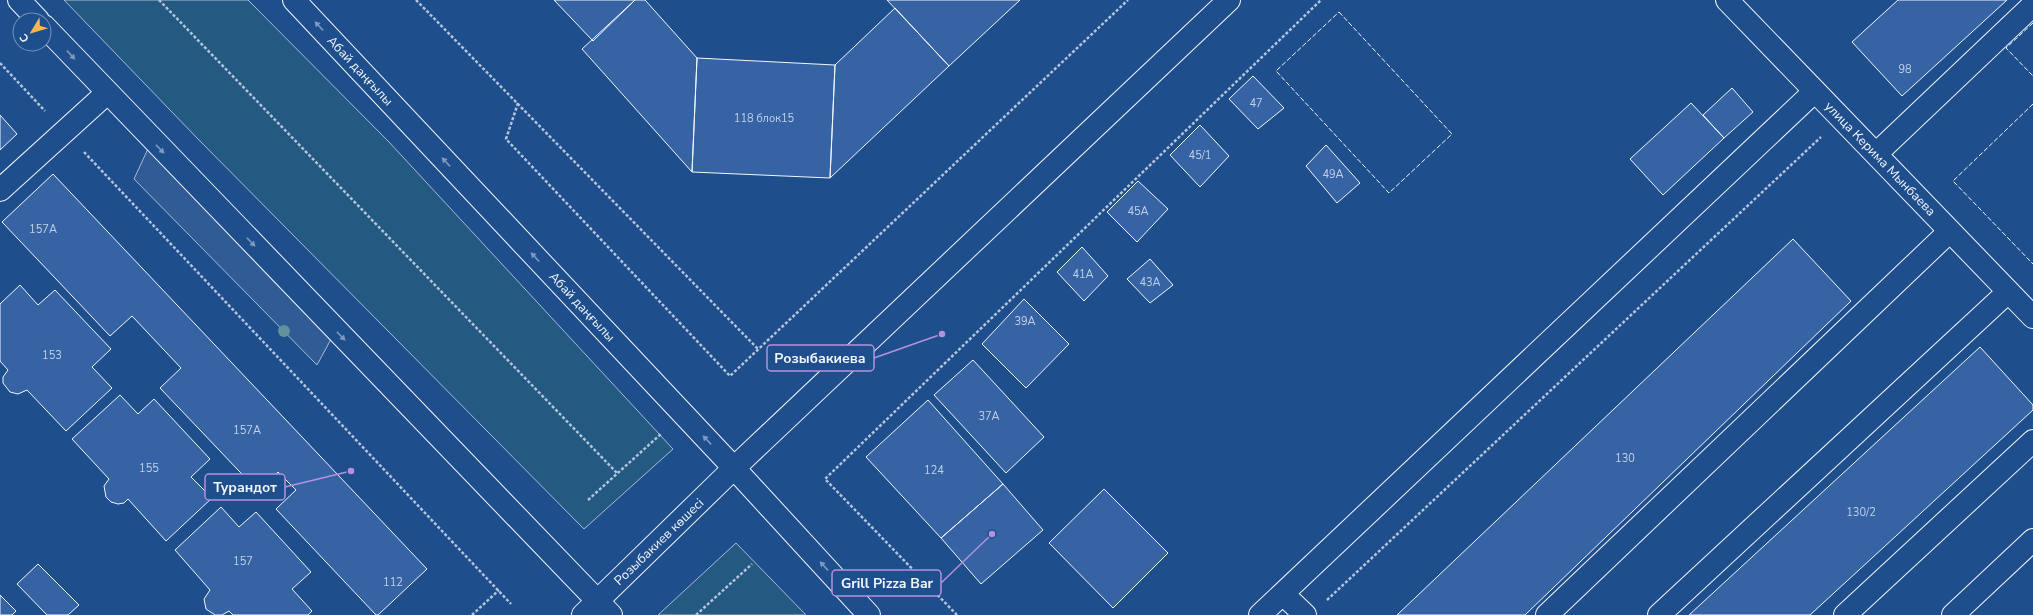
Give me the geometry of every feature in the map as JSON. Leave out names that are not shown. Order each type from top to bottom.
[{"type":"main road","points":[[19,0],[30,12]]},
{"type":"main road","name":"Абай даңғылы","points":[[294,0],[734,468],[869,615]]},
{"type":"main road","name":"Розыбакиев көшесі","points":[[597,610],[734,468],[1229,0]]},
{"type":"main road","name":"улица Керима Мынбаева","points":[[1727,0],[2033,317]]},
{"type":"main road","points":[[1876,154],[2033,5]]},
{"type":"main road","points":[[52,35],[597,610]]},
{"type":"main road","points":[[1260,615],[1815,91]]},
{"type":"main road","points":[[0,190],[107,93]]},
{"type":"main road","points":[[1547,615],[1950,231]]},
{"type":"main road","points":[[1659,615],[2008,292]]},
{"type":"main road","points":[[1845,615],[2033,441]]},
{"type":"main road","points":[[1953,615],[2033,540]]},
{"type":"main road","points":[[1283,594],[1314,610]]},
{"type":"path","points":[[159,0],[617,472]]},
{"type":"path","points":[[416,0],[759,350]]},
{"type":"path","points":[[518,103],[506,139],[730,376],[1128,0]]},
{"type":"path","points":[[957,615],[825,479],[1321,0]]},
{"type":"path","points":[[0,63],[511,604]]},
{"type":"path","points":[[1314,610],[1824,134]]},
{"type":"path","points":[[588,500],[617,472],[663,432]]},
{"type":"path","points":[[696,615],[752,564]]},
{"type":"path","points":[[472,615],[499,590]]},
{"type":"shaded area","points":[[64,0],[248,0],[389,142],[673,449],[584,529],[197,138]]},
{"type":"shaded area","points":[[152,140],[336,330],[317,365],[134,179]]},
{"type":"shaded area","points":[[736,543],[806,615],[658,615]]},
{"type":"building","points":[[554,0],[635,0],[593,41]]},
{"type":"building","points":[[635,0],[645,0],[697,58],[692,172],[582,49]]},
{"type":"building","points":[[887,0],[1020,0],[949,66]]},
{"type":"building","points":[[1898,0],[2007,0],[1902,96],[1852,42]]},
{"type":"building","points":[[895,8],[949,66],[830,178],[835,65]]},
{"type":"building","points":[[697,58],[835,65],[830,178],[692,172]]},
{"type":"building","points":[[1253,76],[1284,108],[1258,129],[1229,99]]},
{"type":"building","points":[[1732,88],[1753,112],[1724,138],[1703,115]]},
{"type":"building","points":[[1691,103],[1724,138],[1663,195],[1630,159]]},
{"type":"building","points":[[0,115],[17,134],[0,150]]},
{"type":"building","points":[[1200,125],[1229,156],[1200,187],[1170,155]]},
{"type":"building","points":[[1326,145],[1360,183],[1337,203],[1306,166]]},
{"type":"building","points":[[53,174],[427,569],[378,615],[376,615],[276,509],[296,490],[278,472],[258,491],[160,388],[181,368],[132,316],[110,336],[2,222]]},
{"type":"building","points":[[1138,181],[1168,209],[1137,242],[1107,212]]},
{"type":"building","points":[[1793,239],[1851,301],[1525,615],[1397,615]]},
{"type":"building","points":[[1082,247],[1108,276],[1084,301],[1057,272]]},
{"type":"building","points":[[1150,259],[1173,285],[1150,303],[1127,279]]},
{"type":"building","points":[[20,285],[38,305],[55,290],[111,349],[92,367],[112,388],[66,431],[27,390],[18,394],[10,392],[3,383],[3,377],[8,370],[0,361],[0,304]]},
{"type":"building","points":[[1024,299],[1069,344],[1026,388],[982,344]]},
{"type":"building","points":[[1980,347],[2033,405],[2033,410],[1810,615],[1689,615]]},
{"type":"building","points":[[973,360],[1044,437],[1006,473],[934,395]]},
{"type":"building","points":[[120,395],[138,414],[154,399],[210,459],[191,477],[212,498],[166,541],[128,499],[124,503],[118,504],[111,502],[106,497],[104,486],[109,479],[72,439]]},
{"type":"building","points":[[928,400],[1003,484],[941,538],[866,457]]},
{"type":"building","points":[[1003,484],[1043,530],[981,584],[941,538]]},
{"type":"building","points":[[1104,489],[1168,553],[1113,608],[1049,543]]},
{"type":"building","points":[[221,507],[239,527],[256,512],[311,572],[292,589],[312,611],[308,615],[233,615],[229,611],[222,615],[215,615],[206,609],[204,599],[210,590],[175,550]]},
{"type":"building","points":[[38,564],[79,605],[68,615],[47,615],[17,584]]},
{"type":"building","points":[[0,595],[16,611],[12,615],[0,615]]},
{"type":"fence","points":[[1339,12],[1452,134],[1389,193],[1276,71],[1339,12]]},
{"type":"fence","points":[[2033,23],[2006,48],[2033,76]]},
{"type":"fence","points":[[2033,104],[1953,181],[2033,264]]},
{"type":"place","name":"Розыбакиева","points":[[942,334]]},
{"type":"place","name":"Турандот","points":[[351,471]]},
{"type":"place","name":"Grill Pizza Bar","points":[[992,534]]}]
